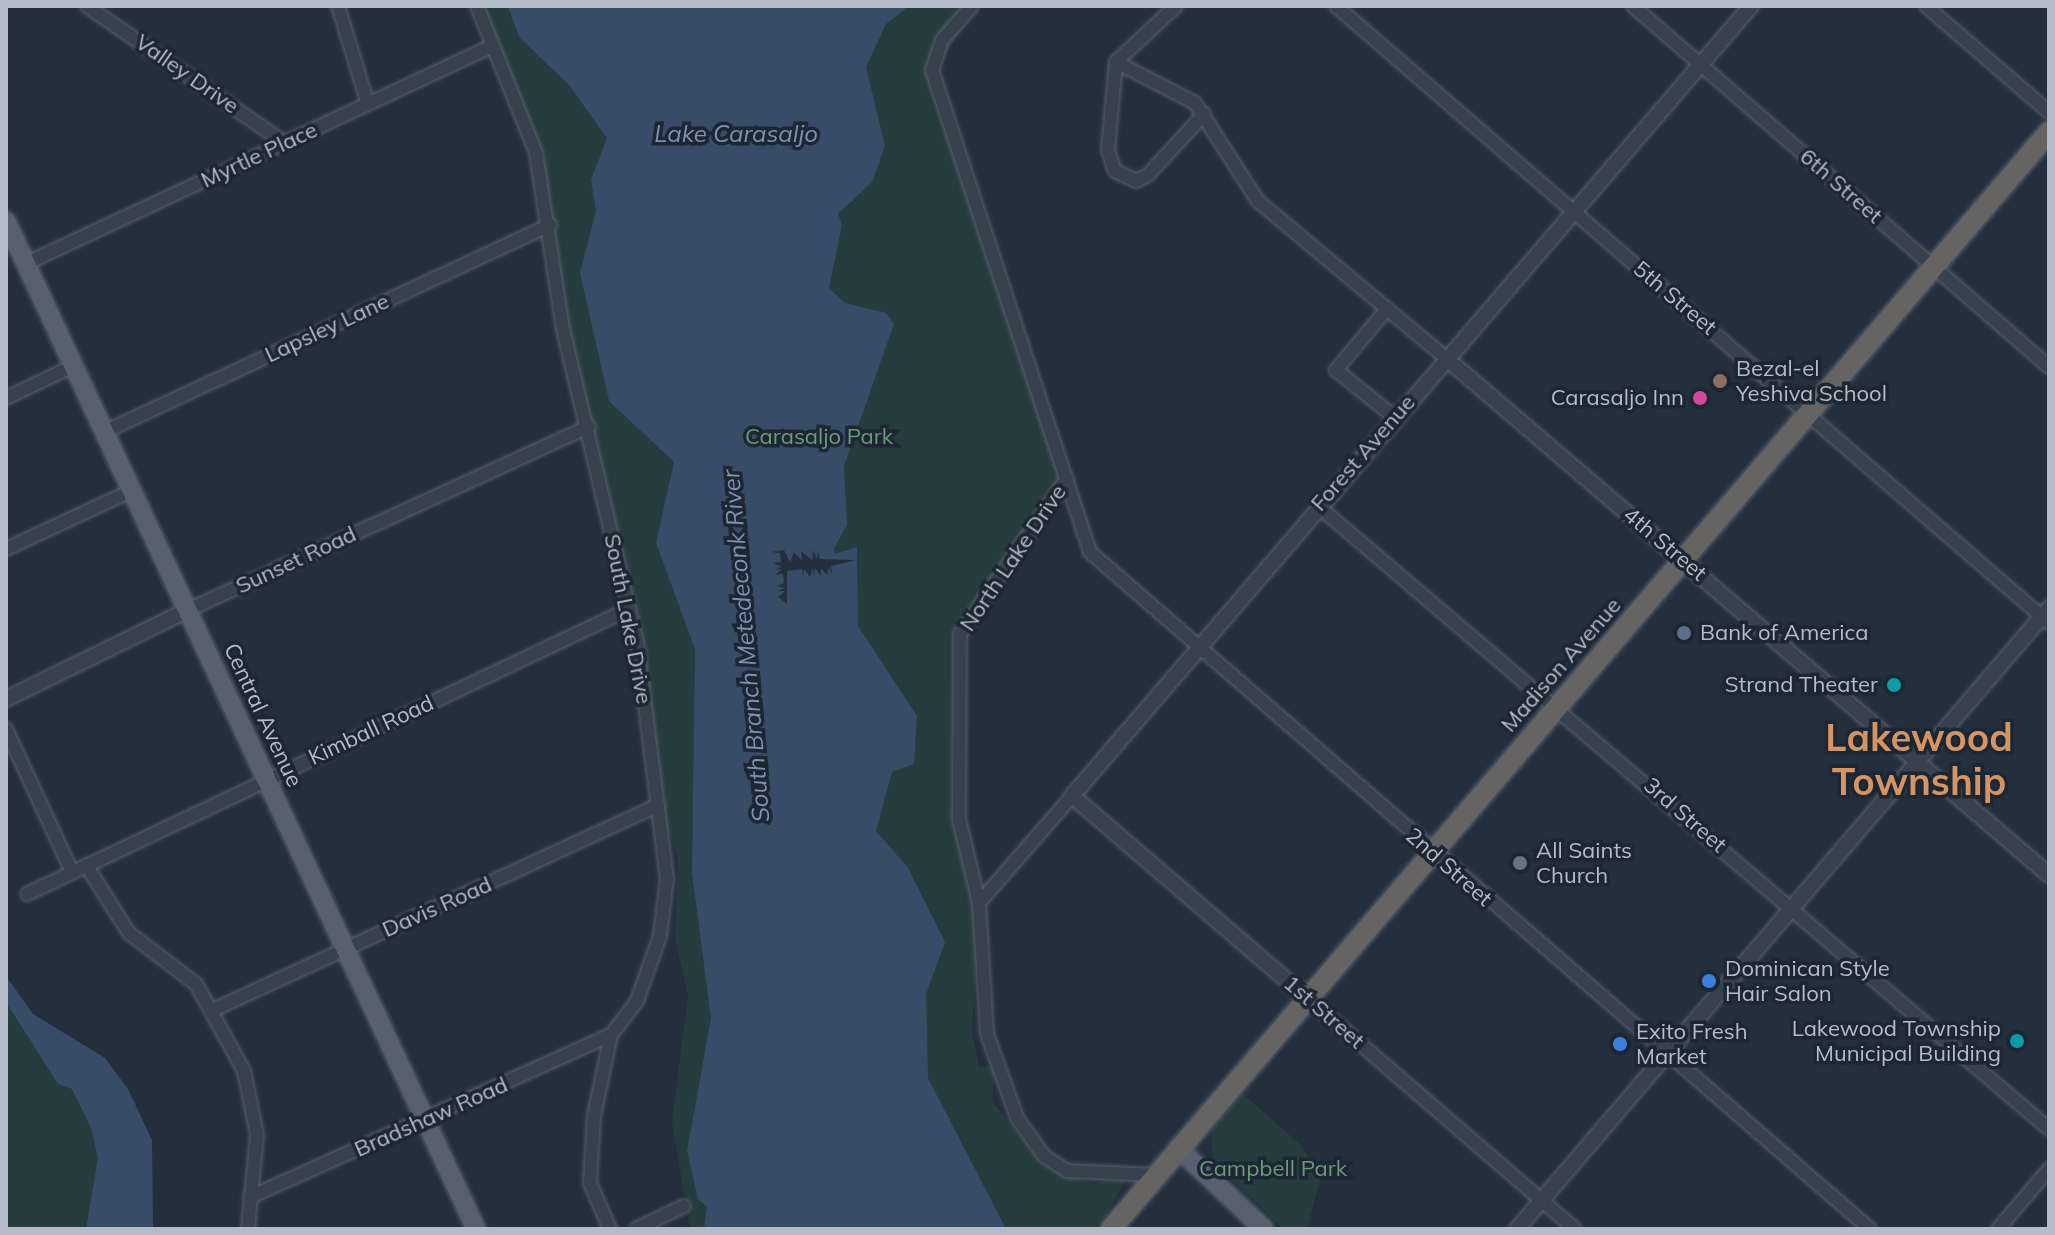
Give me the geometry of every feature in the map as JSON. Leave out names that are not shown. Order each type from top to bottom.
[{"type":"highway","name":"Madison Avenue","points":[[1111,1229],[1306,997],[2049,132]]},
{"type":"main road","name":"Central Avenue","points":[[6,221],[476,1229]]},
{"type":"main road","points":[[1178,1148],[1264,1229]]},
{"type":"street","name":"Valley Drive","points":[[87,6],[285,143]]},
{"type":"street","points":[[338,6],[368,104]]},
{"type":"street","name":"South Lake Drive","points":[[477,6],[536,153],[550,225],[563,329],[589,426],[629,609],[658,805],[666,911],[637,1001],[611,1035],[589,1152],[590,1183],[610,1229]]},
{"type":"street","name":"North Lake Drive","points":[[972,6],[942,40],[932,70],[1067,478],[993,581],[955,653],[959,819],[979,903],[987,1034],[1031,1140],[1067,1171],[1156,1175]]},
{"type":"street","points":[[1116,62],[1180,92],[1204,114],[1148,175],[1123,179],[1108,150],[1116,62],[1176,6]]},
{"type":"street","name":"5th Street","points":[[1336,6],[2047,616]]},
{"type":"street","name":"6th Street","points":[[1633,6],[2049,367]]},
{"type":"street","name":"Forest Avenue","points":[[979,903],[1571,210],[1751,6]]},
{"type":"street","points":[[1926,6],[2049,112]]},
{"type":"street","name":"Myrtle Place","points":[[25,264],[492,46]]},
{"type":"street","name":"4th Street","points":[[1204,114],[1237,175],[1277,217],[1684,558],[2049,875]]},
{"type":"street","name":"Lapsley Lane","points":[[104,432],[550,225]]},
{"type":"street","points":[[1387,309],[1336,370],[1394,417]]},
{"type":"street","points":[[6,398],[73,366]]},
{"type":"street","name":"Sunset Road","points":[[6,699],[188,610],[589,426]]},
{"type":"street","name":"2nd Street","points":[[1067,478],[1090,552],[1870,1229]]},
{"type":"street","points":[[6,549],[131,491]]},
{"type":"street","name":"3rd Street","points":[[1318,506],[1558,705],[2049,1129]]},
{"type":"street","name":"Kimball Road","points":[[27,894],[629,609]]},
{"type":"street","points":[[1517,1229],[1918,760],[2047,616]]},
{"type":"street","points":[[6,729],[72,872]]},
{"type":"street","name":"1st Street","points":[[1072,796],[1575,1229]]},
{"type":"street","name":"Davis Road","points":[[215,1009],[658,805]]},
{"type":"street","points":[[86,865],[129,933],[181,969],[215,1009],[244,1071],[257,1135],[248,1229]]},
{"type":"street","name":"Bradshaw Road","points":[[250,1197],[611,1035]]},
{"type":"street","points":[[1998,1229],[2049,1169]]},
{"type":"street","points":[[636,1229],[684,1206]]},
{"type":"green space","name":"Lake Carasaljo","points":[[477,6],[977,6],[933,73],[1067,478],[960,634],[964,868],[979,903],[972,1032],[979,1067],[995,1065],[992,1101],[1043,1165],[1093,1184],[1129,1175],[1098,1229],[690,1229],[672,1121],[688,996],[675,939],[678,857],[658,805],[637,642],[563,329],[536,153]]},
{"type":"green space","points":[[6,1002],[72,1089],[91,1128],[98,1158],[86,1229],[6,1229]]},
{"type":"green space","name":"Campbell Park","points":[[1243,1094],[1301,1145],[1321,1176],[1307,1229],[1283,1229],[1213,1161],[1211,1130]]},
{"type":"water","name":"Lake Carasaljo","points":[[508,6],[909,6],[886,24],[866,67],[885,146],[872,182],[838,214],[842,225],[829,288],[845,303],[886,313],[894,324],[844,466],[847,525],[834,548],[835,554],[857,547],[858,626],[917,716],[914,764],[892,772],[876,831],[908,868],[945,942],[926,994],[928,1078],[1006,1229],[704,1229],[707,1207],[698,1199],[687,1151],[711,1018],[692,873],[695,649],[656,543],[674,462],[609,401],[580,273],[596,211],[591,180],[607,138],[569,85],[519,37]]},
{"type":"water","points":[[6,976],[33,1014],[105,1058],[128,1089],[152,1140],[153,1229],[86,1229],[98,1158],[91,1128],[72,1089],[58,1084],[6,1002]]},
{"type":"pier","points":[[784,550],[790,562],[794,552],[802,561],[801,551],[812,560],[813,550],[817,559],[818,550],[820,559],[856,560],[831,566],[832,575],[829,567],[827,575],[821,568],[821,576],[815,568],[814,577],[813,568],[810,577],[804,569],[803,578],[802,569],[787,571],[787,604],[778,597],[785,591],[777,591],[785,588],[776,586],[784,583],[783,574],[775,575],[782,569],[774,570],[782,567],[773,563],[781,562],[780,553],[771,552]]},
{"type":"place","name":"Bezal-el Yeshiva School","points":[[1720,381]]},
{"type":"place","name":"Carasaljo Inn","points":[[1700,398]]},
{"type":"place","name":"Bank of America","points":[[1684,633]]},
{"type":"place","name":"Strand Theater","points":[[1894,685]]},
{"type":"place","name":"All Saints Church","points":[[1520,863]]},
{"type":"place","name":"Dominican Style Hair Salon","points":[[1709,981]]},
{"type":"place","name":"Lakewood Township Municipal Building","points":[[2017,1041]]},
{"type":"place","name":"Exito Fresh Market","points":[[1620,1044]]},
{"type":"district","name":"Lakewood Township","points":[[1919,760]]},
{"type":"park label","name":"Carasaljo Park","points":[[819,437]]},
{"type":"water label","name":"South Branch Metedeconk River","points":[[746,646]]}]
